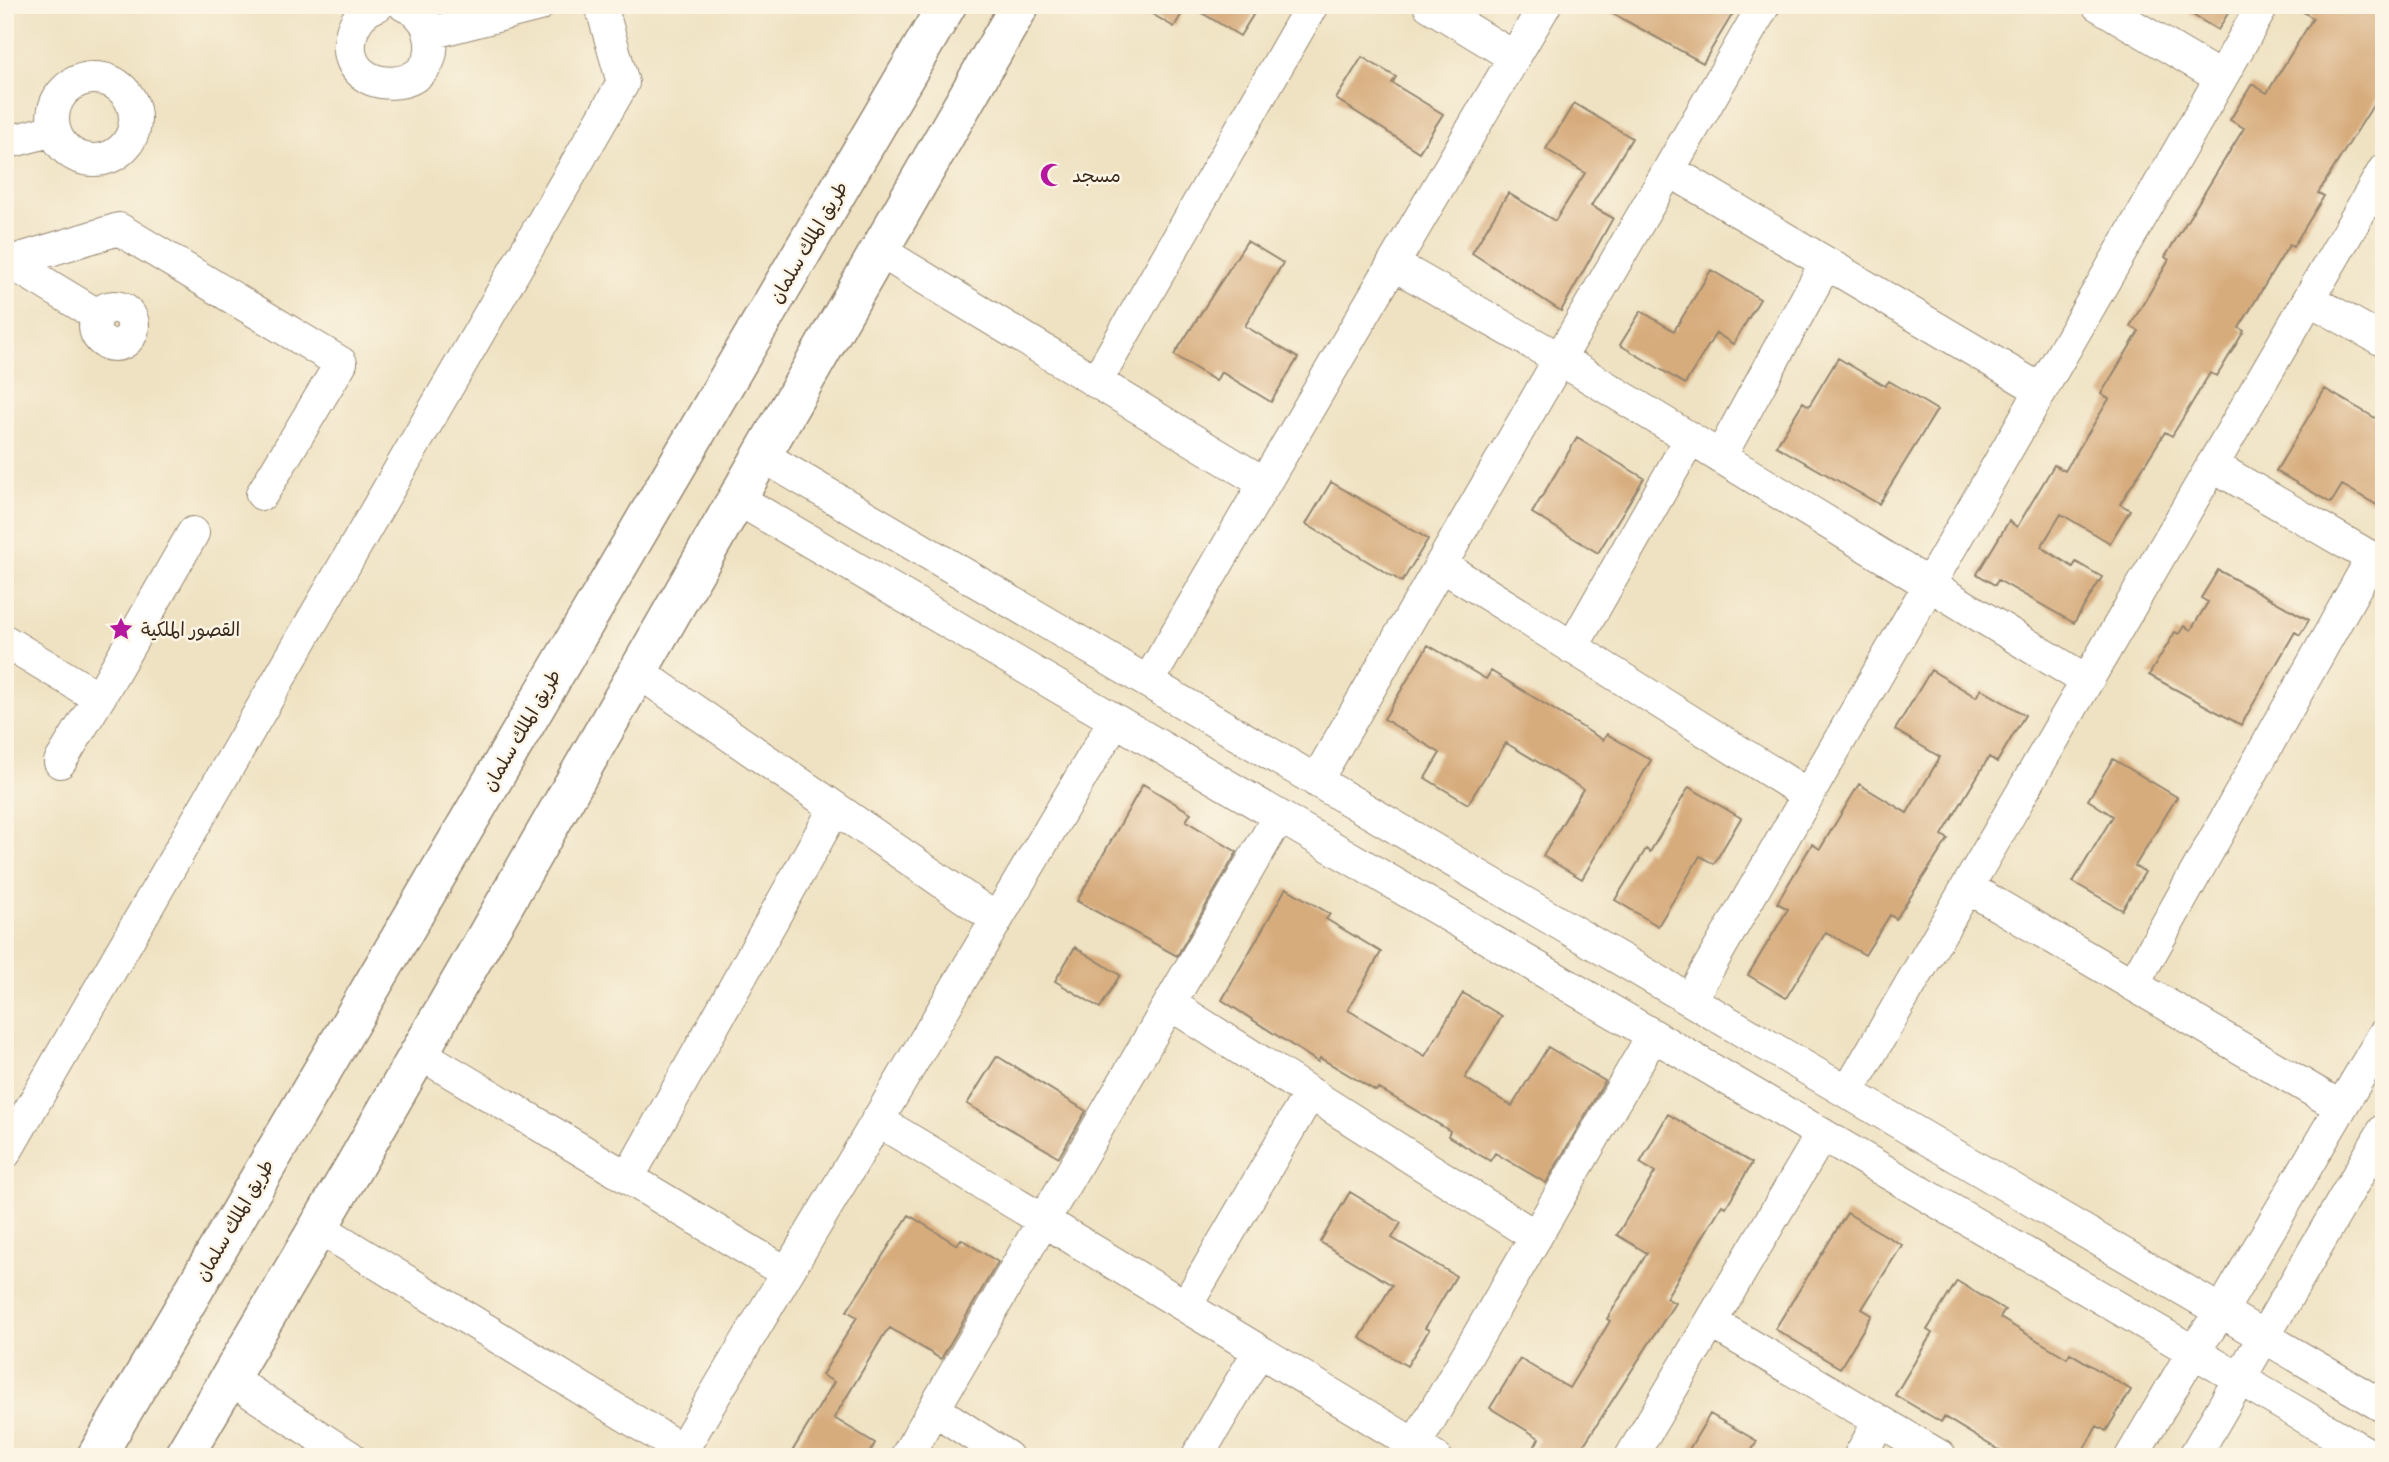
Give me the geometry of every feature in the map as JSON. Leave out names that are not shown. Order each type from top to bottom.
[{"type":"main road","name":"طريق الملك سلمان","points":[[96,1457],[947,5]]},
{"type":"main road","points":[[183,1457],[419,1053],[1020,5]]},
{"type":"main road","points":[[877,125],[902,115],[917,115],[929,119],[940,142]]},
{"type":"street","points":[[378,5],[361,14],[353,26],[349,43],[352,57],[362,74],[374,81],[393,85],[407,81],[422,70],[429,58],[430,33],[419,14],[404,5]]},
{"type":"street","points":[[430,33],[539,5]]},
{"type":"street","points":[[5,1153],[623,83],[601,5]]},
{"type":"street","points":[[1096,382],[1312,5]]},
{"type":"street","points":[[1429,5],[1514,57]]},
{"type":"street","points":[[1148,682],[1545,5]]},
{"type":"street","points":[[1316,781],[1764,5]]},
{"type":"street","points":[[2098,5],[2221,78]]},
{"type":"street","points":[[1690,1000],[2263,5]]},
{"type":"street","points":[[5,143],[54,130]]},
{"type":"street","points":[[1669,170],[2041,390]]},
{"type":"street","points":[[1848,1092],[2384,170]]},
{"type":"street","points":[[8,260],[119,229],[341,363],[262,494]]},
{"type":"street","points":[[878,250],[1265,483]]},
{"type":"street","points":[[8,260],[97,315]]},
{"type":"street","points":[[1720,457],[1826,262]]},
{"type":"street","points":[[1393,264],[1560,359],[2087,681]]},
{"type":"street","points":[[2309,299],[2384,341]]},
{"type":"street","points":[[1573,648],[1690,439]]},
{"type":"street","points":[[761,455],[2384,1407]]},
{"type":"street","points":[[2133,985],[2378,561],[2212,465]]},
{"type":"street","points":[[737,498],[2373,1457]]},
{"type":"street","points":[[60,762],[193,533]]},
{"type":"street","points":[[1441,565],[1808,795]]},
{"type":"street","points":[[5,641],[99,698]]},
{"type":"street","points":[[637,671],[996,919]]},
{"type":"street","points":[[318,1227],[680,1453],[1115,720]]},
{"type":"street","points":[[628,1178],[835,808]]},
{"type":"street","points":[[906,1457],[1279,816]]},
{"type":"street","points":[[1967,887],[2341,1107]]},
{"type":"street","points":[[1170,1004],[1536,1237]]},
{"type":"street","points":[[2132,1457],[2193,1352],[2221,1312],[2384,1034]]},
{"type":"street","points":[[877,1120],[1186,1306],[1419,1453],[1536,1237],[1653,1035]]},
{"type":"street","points":[[419,1053],[787,1273]]},
{"type":"street","points":[[1186,1306],[1310,1093]]},
{"type":"street","points":[[2194,1457],[2384,1130]]},
{"type":"street","points":[[1631,1457],[1822,1134]]},
{"type":"street","points":[[1711,1322],[1941,1457]]},
{"type":"street","points":[[1197,1457],[1259,1351]]},
{"type":"street","points":[[229,1378],[350,1457]]},
{"type":"street","points":[[934,1409],[1007,1457]]},
{"type":"street","points":[[1859,1457],[1880,1421]]},
{"type":"building","points":[[1137,5],[1187,5],[1174,27]]},
{"type":"building","points":[[1189,5],[1237,5],[1253,15],[1240,36]]},
{"type":"building","points":[[1597,5],[1738,5],[1703,63]]},
{"type":"building","points":[[2176,5],[2233,5],[2218,30]]},
{"type":"building","points":[[2292,5],[2384,5],[2384,88],[2318,193],[2324,196],[2293,247],[2289,245],[2239,328],[2244,331],[2217,376],[2210,373],[2172,436],[2165,432],[2120,504],[2130,510],[2110,543],[2061,514],[2041,547],[2073,567],[2076,562],[2102,577],[2074,623],[1998,580],[1995,585],[1977,574],[2009,521],[2017,527],[2054,465],[2065,471],[2109,399],[2101,394],[2139,331],[2130,326],[2169,260],[2165,257],[2244,128],[2230,120],[2252,84],[2267,93],[2313,18]]},
{"type":"building","points":[[1362,57],[1396,77],[1392,83],[1443,114],[1419,152],[1336,99]]},
{"type":"building","points":[[1574,103],[1632,138],[1591,206],[1613,218],[1561,311],[1472,253],[1508,193],[1555,221],[1585,173],[1546,149]]},
{"type":"building","points":[[1247,241],[1283,263],[1245,326],[1298,358],[1271,402],[1221,372],[1216,381],[1174,355]]},
{"type":"building","points":[[1711,270],[1760,299],[1733,344],[1716,333],[1685,384],[1620,345],[1641,311],[1674,331]]},
{"type":"building","points":[[1838,358],[1885,386],[1889,381],[1937,410],[1879,504],[1776,446],[1803,402],[1809,406]]},
{"type":"building","points":[[2325,389],[2384,423],[2384,509],[2342,485],[2331,503],[2276,471]]},
{"type":"building","points":[[1577,438],[1644,478],[1598,553],[1532,513]]},
{"type":"building","points":[[1331,482],[1428,539],[1402,582],[1306,524]]},
{"type":"building","points":[[2218,570],[2309,620],[2300,635],[2295,632],[2241,725],[2149,675],[2175,632],[2179,634],[2184,626],[2191,630],[2208,602],[2201,598]]},
{"type":"building","points":[[1428,645],[1486,679],[1491,671],[1603,740],[1607,734],[1651,760],[1582,879],[1543,856],[1583,789],[1506,743],[1468,804],[1425,778],[1440,753],[1384,719]]},
{"type":"building","points":[[1931,670],[1976,697],[1981,689],[2025,715],[1997,762],[1989,757],[1942,835],[1948,839],[1896,919],[1890,915],[1865,955],[1826,932],[1786,998],[1748,975],[1788,909],[1777,903],[1812,844],[1820,849],[1859,784],[1907,813],[1940,757],[1895,730]]},
{"type":"building","points":[[2113,759],[2177,797],[2135,866],[2145,872],[2122,910],[2073,882],[2113,816],[2088,800]]},
{"type":"building","points":[[1143,784],[1191,813],[1186,821],[1237,852],[1177,956],[1077,901]]},
{"type":"building","points":[[1689,787],[1741,818],[1714,864],[1700,856],[1658,926],[1615,900],[1646,849],[1650,852]]},
{"type":"building","points":[[1286,888],[1330,914],[1326,919],[1381,952],[1348,1010],[1425,1056],[1463,993],[1502,1016],[1465,1078],[1512,1106],[1548,1047],[1605,1081],[1546,1183],[1495,1153],[1490,1161],[1448,1136],[1450,1131],[1378,1088],[1376,1091],[1320,1058],[1318,1062],[1222,1000]]},
{"type":"building","points":[[1075,947],[1120,975],[1100,1008],[1055,981]]},
{"type":"building","points":[[997,1056],[1086,1111],[1059,1157],[967,1104]]},
{"type":"building","points":[[1668,1114],[1752,1163],[1726,1207],[1722,1205],[1666,1298],[1675,1303],[1576,1457],[1549,1457],[1534,1448],[1539,1438],[1490,1408],[1520,1359],[1569,1388],[1610,1321],[1607,1319],[1647,1253],[1617,1235],[1655,1172],[1640,1163]]},
{"type":"building","points":[[1350,1192],[1401,1223],[1392,1238],[1456,1276],[1425,1328],[1429,1330],[1407,1366],[1360,1338],[1392,1285],[1320,1242]]},
{"type":"building","points":[[1847,1213],[1902,1245],[1862,1309],[1872,1315],[1840,1368],[1775,1329]]},
{"type":"building","points":[[909,1215],[957,1245],[961,1239],[998,1262],[941,1359],[890,1328],[885,1333],[834,1418],[875,1443],[867,1457],[804,1457],[793,1450],[834,1382],[822,1375],[857,1317],[847,1311]]},
{"type":"building","points":[[1957,1281],[2005,1310],[2000,1318],[2067,1358],[2070,1353],[2131,1390],[2106,1431],[2097,1426],[2079,1457],[2010,1457],[1944,1417],[1941,1422],[1895,1395],[1932,1333],[1927,1330]]},
{"type":"building","points":[[1710,1414],[1757,1441],[1748,1457],[1698,1457],[1688,1451]]},
{"type":"place","name":"مسجد","points":[[1052,175]]},
{"type":"place","name":"القصور الملكية","points":[[121,629]]}]
